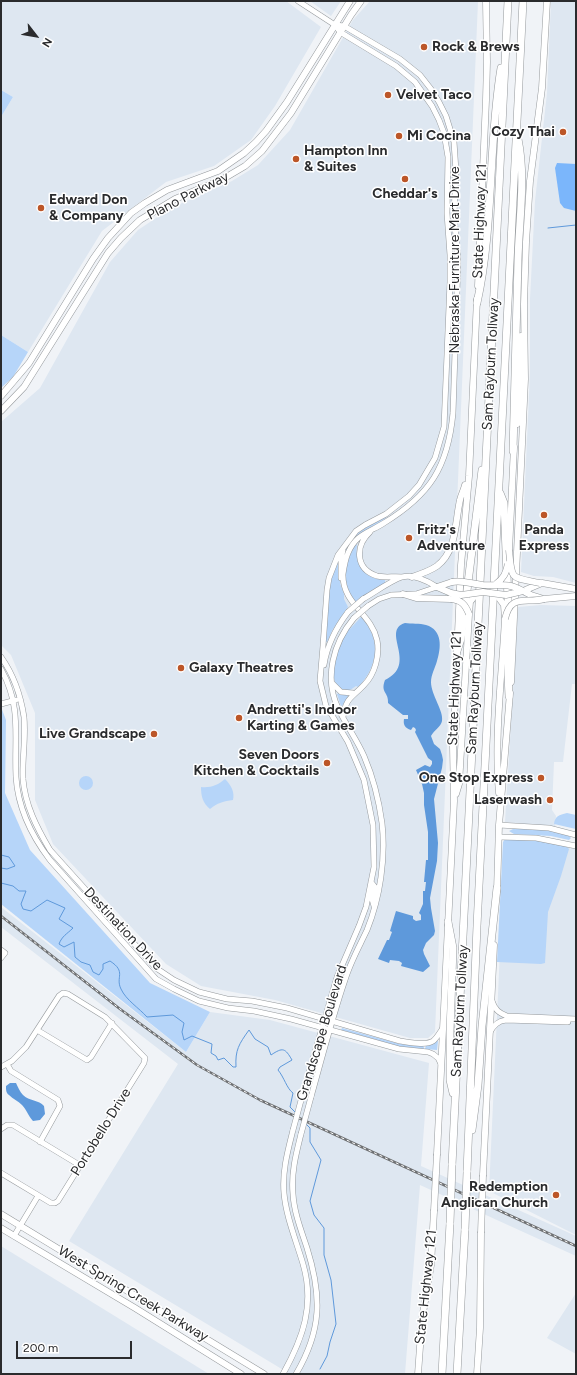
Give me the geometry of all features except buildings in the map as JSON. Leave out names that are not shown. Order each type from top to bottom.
[{"type":"highway","name":"Sam Rayburn Tollway","points":[[442,1374],[508,1]]},
{"type":"highway","name":"Sam Rayburn Tollway","points":[[457,1374],[465,1229],[477,926],[523,1]]},
{"type":"highway","points":[[477,303],[489,217],[492,141],[498,84],[506,38]]},
{"type":"highway","points":[[513,451],[518,258],[522,183],[521,153],[516,129]]},
{"type":"highway","points":[[457,651],[461,639],[479,485],[487,444]]},
{"type":"highway","points":[[499,492],[504,503],[509,623],[508,675],[510,696]]},
{"type":"highway","points":[[468,1150],[474,1125],[483,1018],[497,888]]},
{"type":"highway","points":[[448,922],[453,948],[450,1080],[456,1103]]},
{"type":"main road","name":"Plano Parkway","points":[[1,396],[29,363],[96,254],[108,238],[132,213],[145,203],[166,190],[218,171],[252,146],[266,131],[287,102],[350,1]]},
{"type":"main road","name":"Plano Parkway","points":[[1,411],[24,388],[104,259],[121,238],[140,220],[176,199],[223,179],[250,162],[271,141],[291,113],[340,32],[361,1]]},
{"type":"main road","name":"State Highway 121","points":[[418,1374],[422,1319],[431,1266],[434,1211],[454,801],[452,746],[461,565],[469,476],[486,100],[486,1]]},
{"type":"main road","points":[[478,1374],[480,1328],[480,1233],[499,825],[511,684],[525,379],[524,304],[526,242],[530,189],[542,88],[546,1]]},
{"type":"main road","points":[[496,584],[507,572],[513,451],[518,409],[524,304]]},
{"type":"main road","points":[[412,577],[433,569],[449,551],[453,543],[460,498],[469,476]]},
{"type":"main road","points":[[509,550],[511,572],[514,576],[522,580],[576,589]]},
{"type":"main road","name":"Grandscape Boulevard","points":[[437,587],[452,582],[466,581],[483,585],[511,585],[531,595],[547,600]]},
{"type":"main road","points":[[403,594],[416,598],[477,593],[506,595],[524,591],[543,583]]},
{"type":"main road","name":"Grandscape Boulevard","points":[[437,587],[451,596]]},
{"type":"main road","points":[[454,801],[459,784],[468,614],[470,602],[477,593]]},
{"type":"main road","points":[[496,594],[504,604],[505,619],[497,773],[500,811]]},
{"type":"main road","points":[[451,596],[461,601],[466,606],[468,614]]},
{"type":"main road","points":[[505,619],[507,611],[512,603],[518,601],[547,600],[576,596]]},
{"type":"main road","name":"West Spring Creek Parkway","points":[[1,1214],[264,1374]]},
{"type":"main road","name":"West Spring Creek Parkway","points":[[1,1228],[135,1308],[241,1374]]},
{"type":"main road","points":[[135,1308],[142,1300]]},
{"type":"street","points":[[298,1],[335,25]]},
{"type":"street","name":"Nebraska Furniture Mart Drive","points":[[335,25],[344,26],[400,59],[415,71],[426,83],[439,102],[446,116],[454,142],[456,156],[454,213],[458,261],[451,434],[443,460],[427,488],[407,508],[372,530],[362,534],[351,547],[345,561],[343,584]]},
{"type":"street","name":"Nebraska Furniture Mart Drive","points":[[332,715],[326,706],[320,681],[329,578],[335,562],[346,543],[356,531],[365,524],[386,514],[409,496],[419,485],[435,458],[444,427],[450,255],[447,213],[448,157],[444,133],[432,106],[415,82],[396,66],[340,32],[335,25]]},
{"type":"street","points":[[372,530],[361,542],[359,557],[362,564],[366,570],[378,577],[402,577]]},
{"type":"street","points":[[343,717],[346,704],[353,693],[365,684],[372,674],[378,650],[372,628],[351,601],[340,578],[343,552],[346,543]]},
{"type":"street","name":"Grandscape Boulevard","points":[[283,1374],[301,1340],[307,1312],[308,1298],[304,1269],[289,1220],[284,1192],[285,1164],[324,1018],[336,978],[364,913],[374,867],[373,825],[369,801],[364,780],[348,742],[332,715],[325,694],[323,680],[325,661],[329,644],[335,630],[348,612],[363,599],[402,577],[412,577],[428,581],[437,587]]},
{"type":"street","name":"Grandscape Boulevard","points":[[296,1374],[304,1359],[314,1333],[318,1305],[313,1268],[299,1222],[293,1195],[294,1167],[311,1097],[345,980],[374,909],[379,888],[383,846],[382,824],[378,799],[365,757],[336,701],[332,683],[332,665],[335,651],[343,632],[354,618],[368,606],[379,599],[391,595],[422,593],[437,587]]},
{"type":"street","name":"Destination Drive","points":[[1,658],[13,679],[16,700],[16,778],[20,802],[36,842],[50,860],[156,979],[199,1001],[228,1008],[254,1011],[322,1027],[399,1049],[433,1054],[438,1058],[441,1064]]},
{"type":"street","name":"Destination Drive","points":[[1,669],[24,718],[23,779],[27,801],[38,829],[50,850],[156,968],[174,980],[199,992],[227,1000],[252,1001],[287,1008],[386,1038],[412,1043],[428,1043],[433,1041],[442,1028]]},
{"type":"street","points":[[332,683],[341,692],[353,693]]},
{"type":"street","points":[[1,704],[16,700]]},
{"type":"street","points":[[369,801],[378,799]]},
{"type":"street","points":[[20,802],[27,801]]},
{"type":"street","points":[[499,825],[549,828],[576,835]]},
{"type":"street","points":[[499,836],[536,838],[576,846]]},
{"type":"street","points":[[371,882],[375,887],[372,899],[374,909]]},
{"type":"street","points":[[1,958],[3,951]]},
{"type":"street","points":[[137,957],[142,952]]},
{"type":"street","points":[[1,1067],[12,1061],[26,1047],[36,1030],[59,996],[63,993],[68,994],[112,1022],[90,1058],[87,1060],[36,1030]]},
{"type":"street","points":[[491,998],[494,1008],[507,1016],[576,1019]]},
{"type":"street","points":[[490,1033],[499,1021],[506,1020],[576,1022]]},
{"type":"street","name":"Portobello Drive","points":[[38,1196],[51,1203],[58,1201],[144,1063],[145,1058],[112,1022]]},
{"type":"street","points":[[7,1064],[11,1071],[58,1100],[60,1103],[60,1106],[40,1142]]},
{"type":"street","points":[[1,1130],[7,1125],[13,1125],[81,1166]]},
{"type":"street","points":[[1,1173],[38,1196],[14,1236]]},
{"type":"street","points":[[304,1269],[313,1268]]},
{"type":"shaded area","points":[[1,1],[286,1],[321,27],[275,106],[251,140],[214,166],[166,182],[102,231],[28,352],[1,335],[1,117],[13,97],[1,90]]},
{"type":"shaded area","points":[[310,1],[341,1],[331,16]]},
{"type":"shaded area","points":[[370,1],[478,1],[435,1032],[428,1038],[410,1038],[275,1000],[201,986],[166,964],[53,844],[35,800],[35,713],[11,655],[1,645],[1,422],[40,388],[110,262],[138,230],[171,208],[232,181],[258,165],[290,130],[353,20]]},
{"type":"shaded area","points":[[551,1],[576,1],[576,583],[553,577],[534,576],[521,572],[530,373],[530,299],[535,201],[547,93]]},
{"type":"shaded area","points":[[1,90],[13,97],[1,117]]},
{"type":"shaded area","points":[[557,163],[576,164],[576,211],[564,208],[560,203],[555,168]]},
{"type":"shaded area","points":[[1,335],[28,352],[13,377],[1,388]]},
{"type":"shaded area","points":[[388,515],[364,532],[342,562],[345,552],[353,538],[365,528]]},
{"type":"shaded area","points":[[355,544],[357,545],[357,558],[362,569],[372,577],[385,580],[385,583],[355,602],[347,587],[345,573]]},
{"type":"shaded area","points":[[338,560],[340,583],[344,594],[344,599],[348,607],[333,629],[327,642],[325,641],[329,584]]},
{"type":"shaded area","points":[[541,605],[576,606],[576,684],[572,684],[563,762],[554,762],[552,810],[556,816],[555,827],[505,822],[518,607]]},
{"type":"shaded area","points":[[361,617],[368,626],[375,644],[373,662],[370,671],[358,687],[356,686],[350,690],[344,690],[337,684],[334,678],[335,660],[341,642],[348,629],[350,629]]},
{"type":"shaded area","points":[[405,623],[424,624],[432,627],[438,635],[440,645],[431,682],[441,713],[442,721],[431,736],[434,744],[440,749],[443,760],[434,799],[438,843],[437,861],[430,898],[435,931],[434,935],[426,943],[423,950],[430,966],[423,972],[401,966],[402,963],[399,961],[390,960],[389,963],[378,959],[392,932],[390,931],[396,911],[413,916],[413,919],[416,921],[421,920],[421,915],[419,913],[423,904],[423,891],[425,891],[426,882],[424,882],[426,860],[428,860],[428,832],[424,805],[424,793],[416,770],[425,765],[430,767],[432,761],[428,758],[415,732],[415,728],[413,727],[411,730],[405,726],[404,719],[408,719],[408,715],[403,715],[388,703],[384,690],[385,680],[395,673],[399,665],[400,657],[396,633],[398,627]]},
{"type":"shaded area","points":[[337,694],[347,694],[348,697],[341,706]]},
{"type":"shaded area","points":[[1,707],[6,720],[5,793],[30,850],[150,983],[210,1012],[186,1052],[1,904]]},
{"type":"shaded area","points":[[86,776],[91,778],[93,783],[91,788],[86,790],[81,788],[79,783],[81,778]]},
{"type":"shaded area","points":[[225,779],[232,789],[233,800],[215,805],[210,809],[203,800],[201,787],[214,786]]},
{"type":"shaded area","points":[[567,813],[576,815],[576,829],[554,824],[555,819],[558,816]]},
{"type":"shaded area","points":[[515,828],[554,831],[567,835],[571,838],[569,840],[551,836],[514,834],[509,831]]},
{"type":"shaded area","points":[[505,839],[533,840],[566,846],[569,849],[548,912],[545,963],[497,962],[503,842]]},
{"type":"shaded area","points":[[505,841],[554,844],[576,849],[576,1235],[489,1191]]},
{"type":"shaded area","points":[[1,907],[186,1052],[210,1012],[270,1020],[429,1063],[421,1166],[576,1236],[576,1256],[420,1185],[405,1374],[290,1374],[69,1241],[178,1064],[1,927]]},
{"type":"shaded area","points":[[342,1028],[400,1044],[423,1045],[424,1048],[423,1050],[401,1047],[341,1030]]},
{"type":"shaded area","points":[[437,1041],[437,1050],[425,1049],[426,1045]]},
{"type":"shaded area","points":[[10,1083],[16,1083],[23,1095],[44,1106],[45,1114],[40,1120],[33,1121],[22,1105],[7,1093],[6,1086]]},
{"type":"shaded area","points":[[1,1246],[209,1374],[1,1374]]},
{"type":"shaded area","points":[[576,1293],[576,1354],[547,1338]]},
{"type":"waterway","points":[[548,228],[576,225]]},
{"type":"waterway","points":[[1,855],[9,857],[15,866],[7,869],[1,868]]},
{"type":"waterway","points":[[1,883],[13,886],[19,891],[26,891],[21,904],[23,909],[31,911],[47,900],[65,908],[59,919],[73,928],[63,937],[59,944],[64,947],[74,942],[75,957],[81,962],[90,965],[93,972],[99,975],[103,969],[103,964],[110,961],[118,968],[121,989],[129,1000],[147,1017],[173,1015],[184,1023],[182,1032],[184,1040],[192,1036],[212,1044],[211,1053],[216,1056],[218,1060],[224,1058],[233,1067],[236,1067],[238,1047],[249,1030],[255,1039],[268,1047],[271,1055],[281,1050],[285,1051],[292,1060],[280,1067],[278,1070],[293,1093],[290,1107],[296,1113]]},
{"type":"waterway","points":[[306,1124],[310,1128],[310,1142],[321,1160],[310,1201],[314,1215],[324,1228],[324,1255],[331,1280],[336,1324],[327,1356],[320,1369]]},
{"type":"railway","points":[[1,916],[120,1009],[197,1065],[260,1100],[576,1246]]},
{"type":"place","name":"Rock & Brews","points":[[424,47]]},
{"type":"place","name":"Velvet Taco","points":[[388,95]]},
{"type":"place","name":"Cozy Thai","points":[[563,132]]},
{"type":"place","name":"Mi Cocina","points":[[399,136]]},
{"type":"place","name":"Hampton Inn & Suites","points":[[296,159]]},
{"type":"place","name":"Cheddar's","points":[[405,179]]},
{"type":"place","name":"Edward Don & Company","points":[[41,208]]},
{"type":"place","name":"Panda Express","points":[[544,515]]},
{"type":"place","name":"Fritz's Adventure","points":[[409,538]]},
{"type":"place","name":"Galaxy Theatres","points":[[181,668]]},
{"type":"place","name":"Andretti's Indoor Karting & Games","points":[[239,718]]},
{"type":"place","name":"Live Grandscape","points":[[154,734]]},
{"type":"place","name":"Seven Doors Kitchen & Cocktails","points":[[327,763]]},
{"type":"place","name":"One Stop Express","points":[[541,778]]},
{"type":"place","name":"Laserwash","points":[[550,800]]},
{"type":"place","name":"Redemption Anglican Church","points":[[556,1195]]}]
